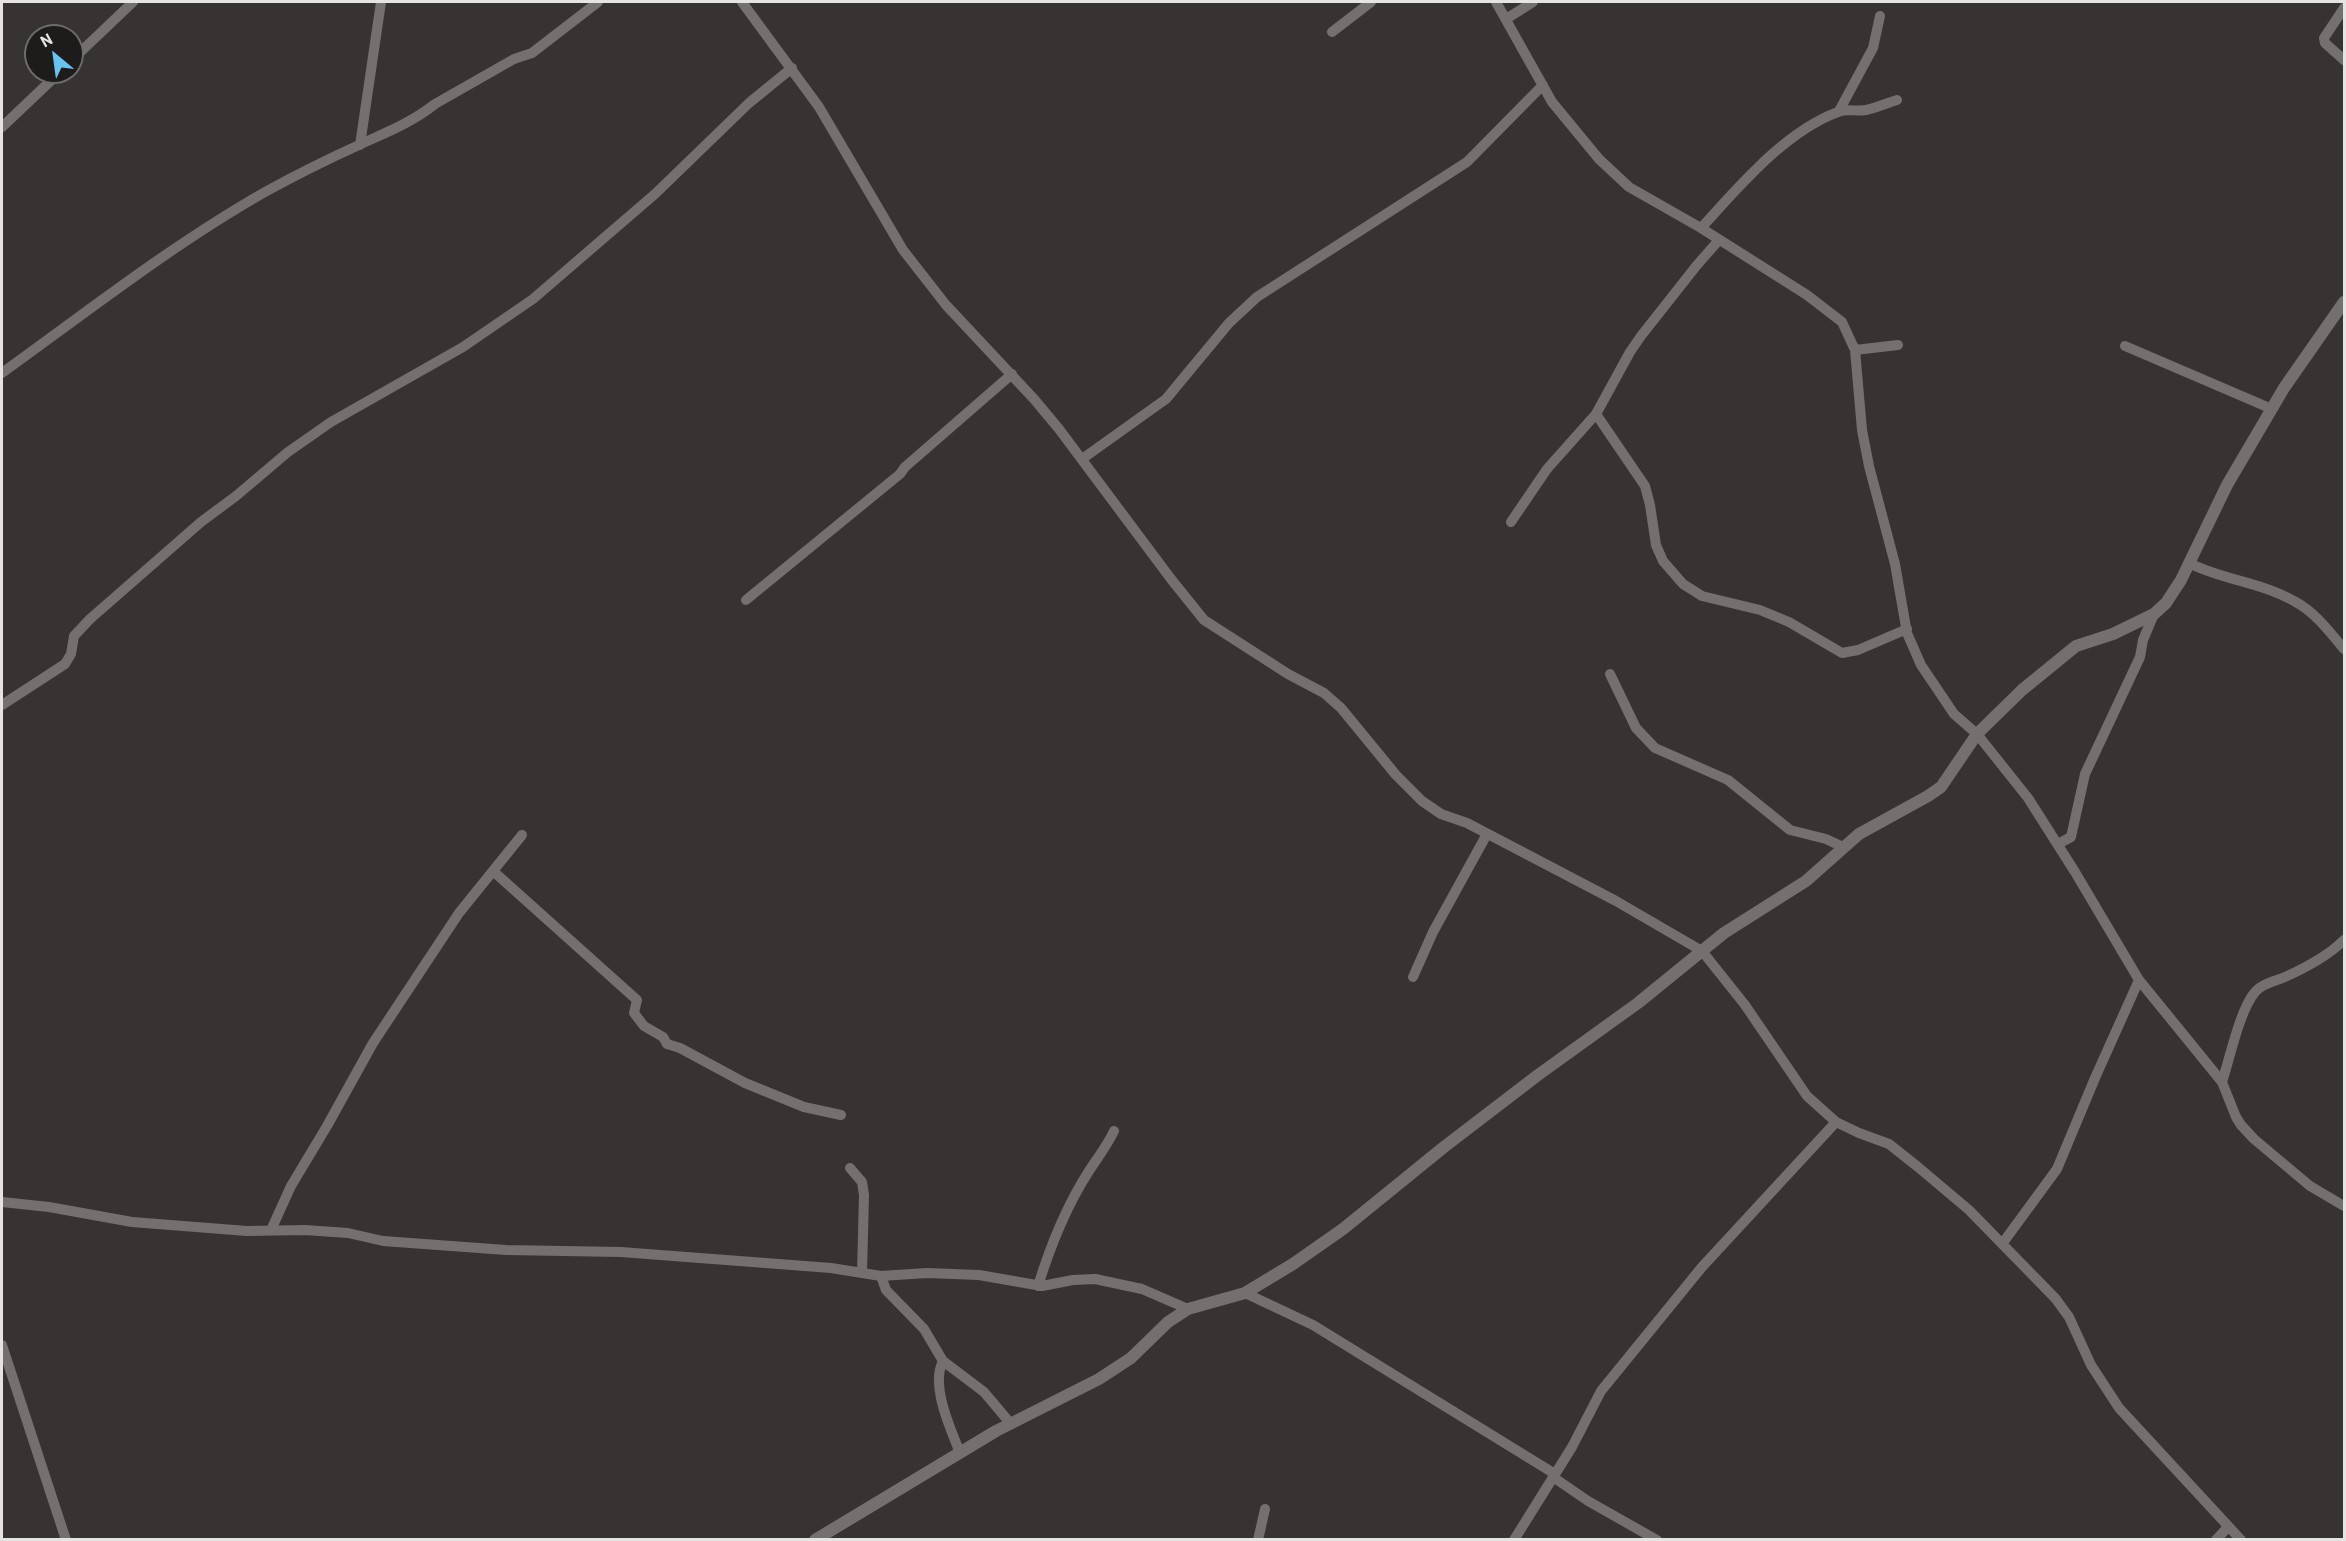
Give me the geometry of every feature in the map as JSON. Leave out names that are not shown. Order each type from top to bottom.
[{"type":"street","points":[[84,49],[133,2]]},
{"type":"street","points":[[360,145],[381,2]]},
{"type":"street","points":[[2,373],[115,289],[196,234],[266,192],[412,121],[435,104],[514,59],[532,53],[598,2]]},
{"type":"street","points":[[742,2],[819,107],[903,250],[946,305],[1012,374],[1083,459],[1204,620],[1278,668],[1324,693],[1341,708],[1396,775],[1422,801],[1442,814],[1467,823],[1616,901],[1702,951],[1758,1023],[1807,1096],[1836,1122],[1859,1134],[1889,1144],[1969,1210],[2055,1299],[2069,1317],[2091,1365],[2119,1408],[2241,1539]]},
{"type":"street","points":[[1332,32],[1371,2]]},
{"type":"street","points":[[1496,2],[1552,102],[1576,134],[1622,180],[1637,192],[1701,228],[1807,295],[1836,316],[1849,335],[1855,350],[1862,430],[1869,466],[1895,564],[1907,629],[1927,674],[1954,714],[1977,734],[2028,798],[2139,980],[2222,1082],[2235,1117],[2254,1139],[2310,1186],[2344,1206]]},
{"type":"street","points":[[1506,19],[1533,2]]},
{"type":"street","points":[[2344,8],[2324,38],[2325,43],[2344,60]]},
{"type":"street","points":[[1839,111],[1873,48],[1880,16]]},
{"type":"street","points":[[2,705],[65,664],[71,654],[74,636],[90,619],[159,557],[288,452],[331,422],[463,347],[533,299],[655,194],[749,103],[792,68]]},
{"type":"street","points":[[2,128],[48,84]]},
{"type":"street","points":[[1083,459],[1166,399],[1229,323],[1257,297],[1467,162],[1543,86]]},
{"type":"street","points":[[1701,228],[1749,175],[1801,132],[1839,111],[1864,110],[1897,100]]},
{"type":"street","points":[[1511,522],[1547,469],[1596,414],[1630,352],[1719,240]]},
{"type":"street","points":[[2058,844],[2071,837],[2085,774],[2140,657],[2143,640],[2154,614],[2173,592],[2227,485],[2272,409],[2344,302]]},
{"type":"street","points":[[1855,350],[1898,345]]},
{"type":"street","points":[[2125,346],[2272,409]]},
{"type":"street","points":[[746,600],[900,474],[905,467],[1012,374]]},
{"type":"street","points":[[1596,414],[1645,486],[1656,545],[1663,561],[1692,592],[1723,603],[1760,610],[1812,634],[1842,653],[1858,650],[1907,629]]},
{"type":"street","points":[[2189,563],[2208,573],[2258,586],[2293,600],[2319,620],[2344,649]]},
{"type":"street","points":[[815,1539],[1011,1424],[1099,1379],[1131,1358],[1168,1322],[1188,1309],[1245,1293],[1293,1264],[1343,1229],[1538,1075],[1638,1003],[1724,933],[1806,881],[1859,834],[1941,787],[1977,734],[2022,690],[2076,646],[2113,634],[2154,614]]},
{"type":"street","points":[[1610,674],[1636,728],[1655,748],[1668,756],[1718,775],[1790,830],[1826,839],[1844,847]]},
{"type":"street","points":[[1413,977],[1433,932],[1487,834]]},
{"type":"street","points":[[271,1230],[291,1186],[373,1042],[430,953],[522,836]]},
{"type":"street","points":[[493,871],[637,1000],[634,1012],[644,1026],[663,1037],[667,1044],[680,1048],[745,1083],[804,1107],[841,1115]]},
{"type":"street","points":[[2222,1082],[2243,1014],[2255,992],[2263,985],[2288,976],[2316,960],[2344,940]]},
{"type":"street","points":[[2002,1244],[2057,1169],[2139,980]]},
{"type":"street","points":[[1514,1539],[1572,1447],[1601,1391],[1617,1370],[1722,1244],[1836,1122]]},
{"type":"street","points":[[1038,1286],[1052,1243],[1089,1171],[1103,1154],[1114,1131]]},
{"type":"street","points":[[850,1168],[862,1182],[864,1195],[862,1273]]},
{"type":"street","points":[[2,1202],[49,1207],[132,1222],[247,1231],[305,1230],[348,1233],[383,1241],[506,1250],[632,1253],[831,1268],[881,1276],[927,1273],[979,1275],[1038,1286],[1083,1279],[1117,1282],[1142,1288],[1188,1309]]},
{"type":"street","points":[[881,1276],[886,1290],[924,1329],[943,1362],[984,1392],[1011,1424]]},
{"type":"street","points":[[1245,1293],[1313,1325],[1554,1476],[1588,1501],[1658,1539]]},
{"type":"street","points":[[2,1345],[66,1539]]},
{"type":"street","points":[[943,1362],[940,1367],[940,1398],[960,1454]]},
{"type":"street","points":[[1258,1539],[1265,1509]]},
{"type":"street","points":[[2216,1539],[2228,1527]]}]
